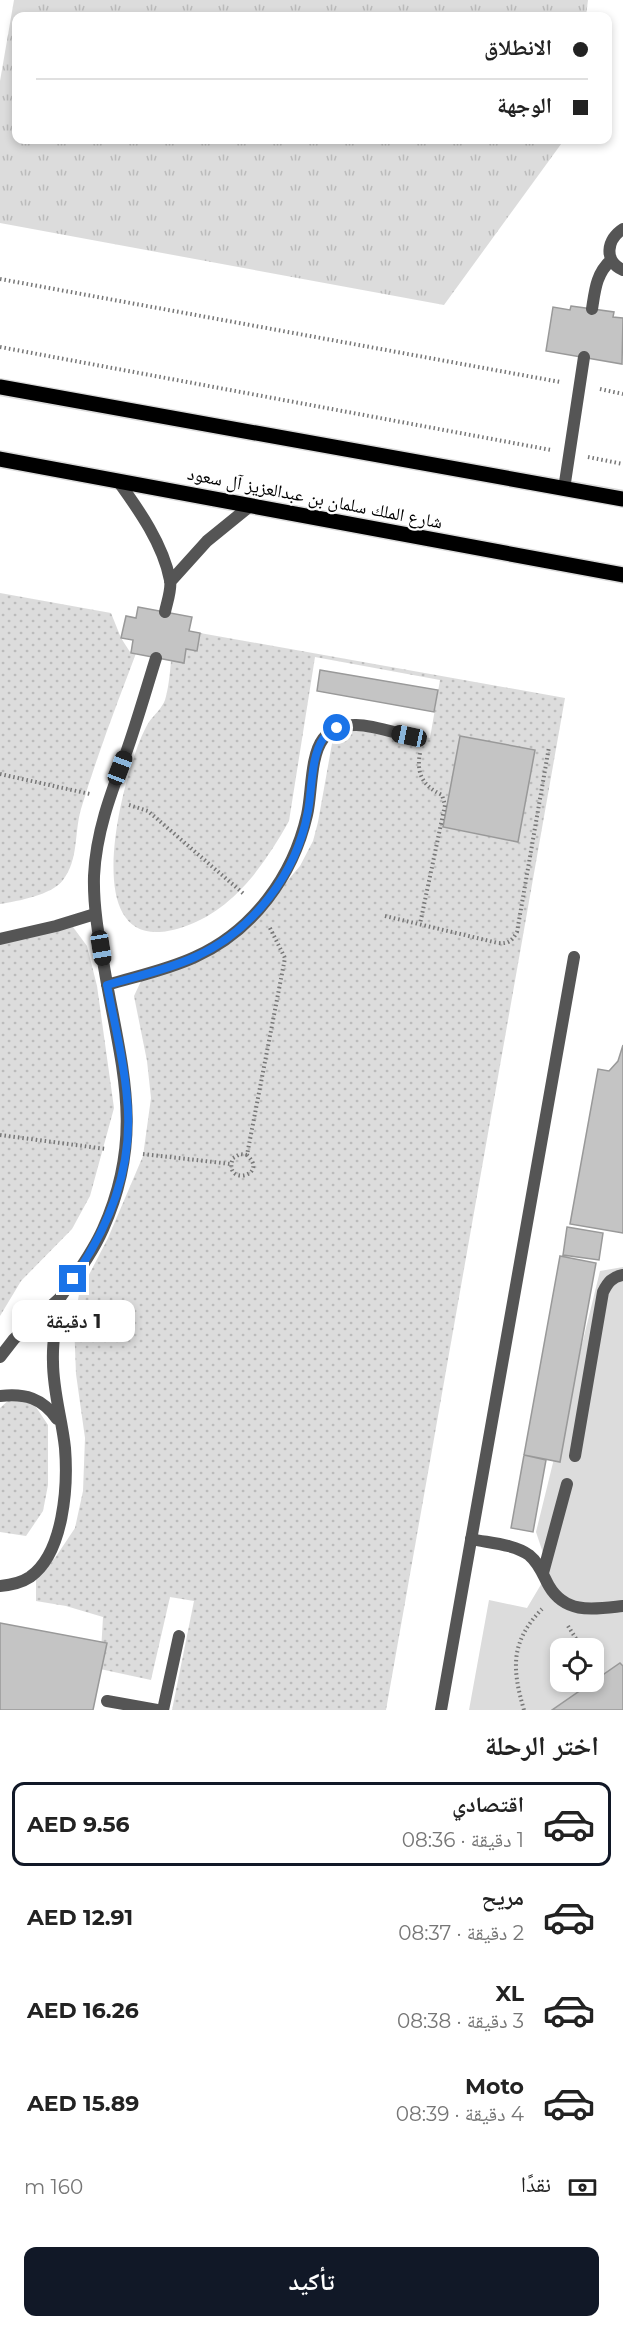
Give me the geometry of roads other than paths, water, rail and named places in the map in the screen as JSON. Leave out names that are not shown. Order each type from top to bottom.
[{"type":"main road","points":[[0,387],[623,499]]},
{"type":"main road","name":"شارع الملك سلمان بن عبدالعزيز آل سعود","points":[[0,459],[623,575]]},
{"type":"street","points":[[623,229],[615,234],[608,251],[611,260],[623,270]]},
{"type":"street","points":[[592,309],[597,279],[602,269],[611,260]]},
{"type":"street","points":[[564,489],[584,357]]},
{"type":"street","points":[[118,481],[150,529],[170,582],[165,612]]},
{"type":"street","points":[[170,582],[207,541],[250,506]]},
{"type":"street","points":[[0,1357],[14,1339],[60,1298],[86,1260],[103,1231],[115,1199],[123,1166],[128,1133],[128,1099],[95,914],[94,875],[97,846],[108,799],[129,743],[156,658]]},
{"type":"street","points":[[107,985],[171,967],[196,957],[234,933],[260,908],[277,887],[301,839],[308,812],[316,756],[323,739],[337,728],[355,724],[409,736]]},
{"type":"street","points":[[0,939],[95,914]]},
{"type":"street","points":[[441,1710],[574,957]]},
{"type":"street","points":[[575,1456],[603,1292],[616,1276],[623,1275]]},
{"type":"street","points":[[0,1587],[15,1584],[30,1577],[41,1567],[56,1539],[66,1475],[65,1452],[54,1392],[52,1361],[60,1298]]},
{"type":"street","points":[[0,1396],[17,1394],[34,1398],[49,1408],[60,1423]]},
{"type":"street","points":[[543,1573],[567,1484]]},
{"type":"street","points":[[471,1539],[519,1550],[529,1556],[543,1573],[557,1598],[568,1605],[582,1609],[623,1606]]},
{"type":"street","points":[[163,1710],[178,1636]]},
{"type":"street","points":[[107,1701],[157,1710]]}]
